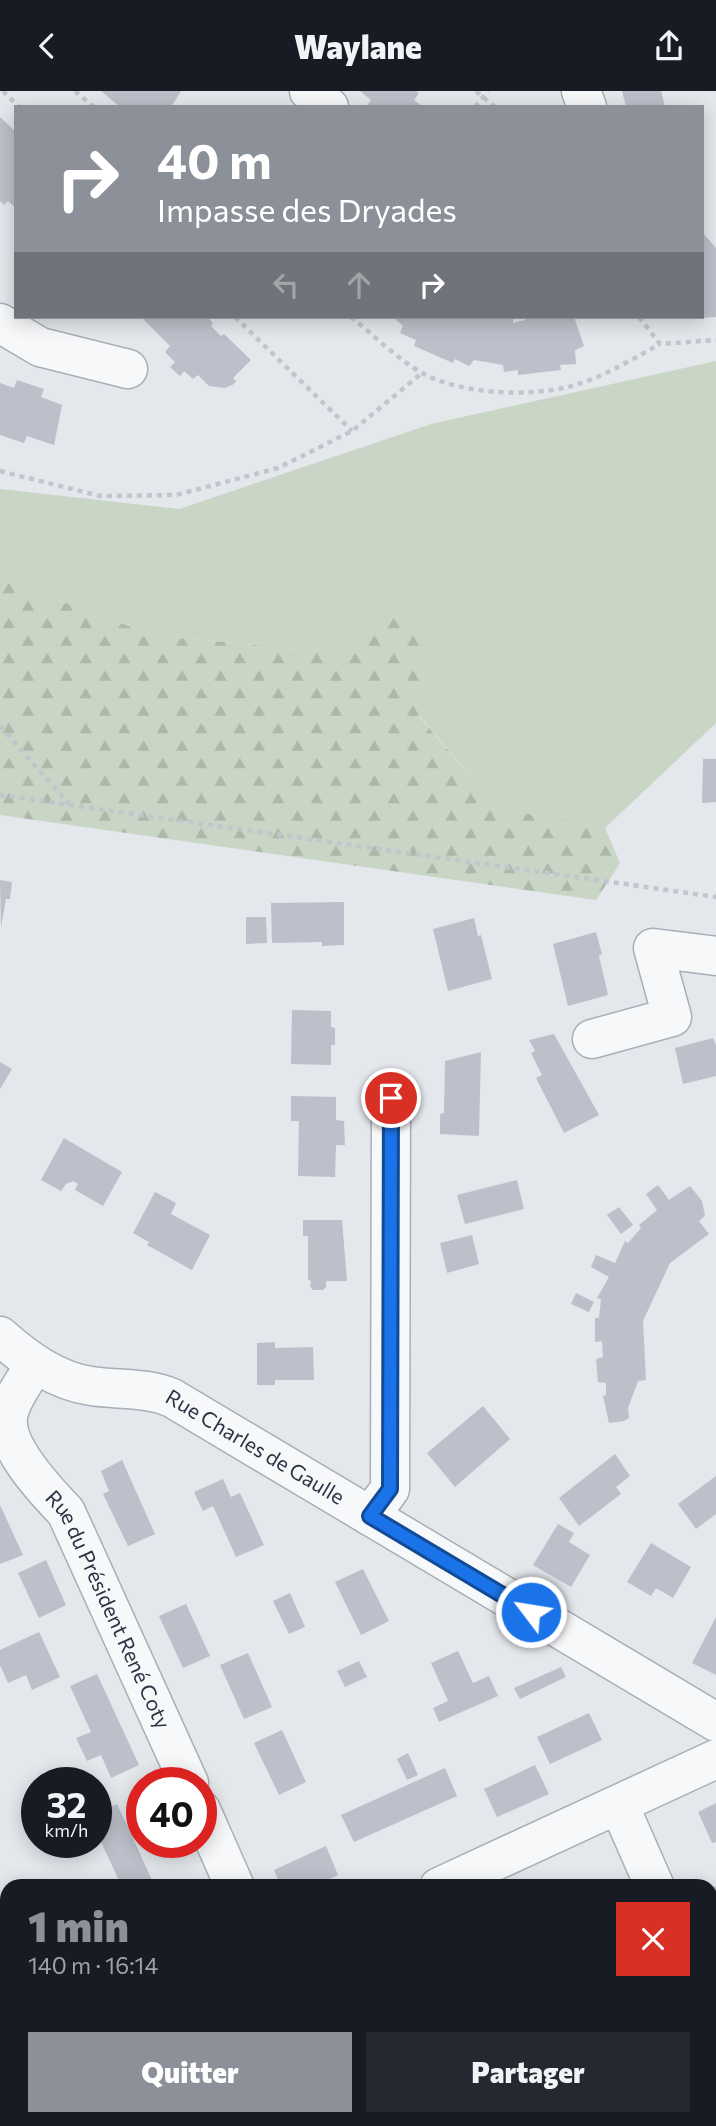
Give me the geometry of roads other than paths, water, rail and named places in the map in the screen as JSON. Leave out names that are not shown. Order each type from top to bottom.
[{"type":"street","points":[[309,91],[326,105]]},
{"type":"street","points":[[0,323],[40,347],[128,369]]},
{"type":"street","points":[[592,1039],[672,1017],[653,948],[716,956]]},
{"type":"street","points":[[370,1516],[390,1489],[391,1098]]},
{"type":"street","name":"Rue Charles de Gaulle","points":[[0,1336],[35,1364],[64,1379],[88,1386],[156,1391],[172,1398],[716,1722]]},
{"type":"street","points":[[7,1447],[9,1412],[35,1364]]},
{"type":"street","name":"Rue du Président René Coty","points":[[7,1447],[66,1512],[182,1767]]},
{"type":"street","points":[[457,1879],[716,1759]]},
{"type":"street","points":[[619,1805],[651,1879]]},
{"type":"street","points":[[217,1846],[231,1879]]}]
